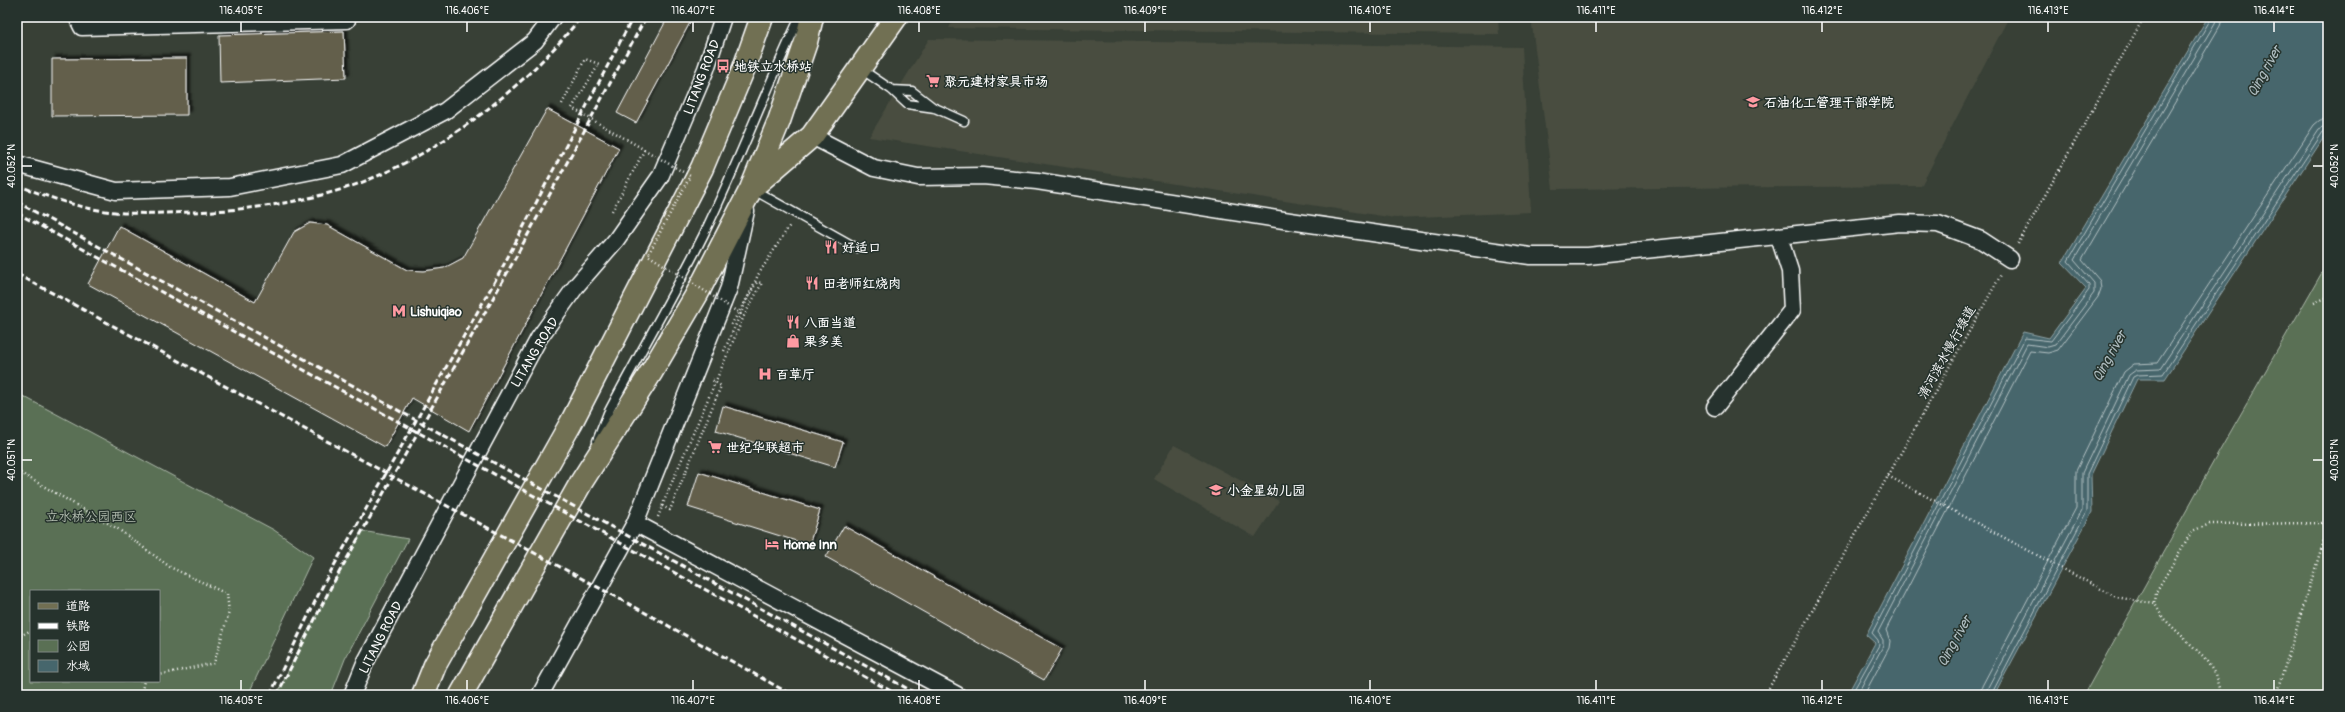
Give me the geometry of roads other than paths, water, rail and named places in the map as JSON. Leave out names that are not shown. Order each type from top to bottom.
[{"type":"main road","points":[[423,695],[435,665],[571,423],[702,168],[744,68],[762,17]]},
{"type":"main road","points":[[461,695],[582,481],[652,371],[697,294],[751,189],[779,121],[806,42],[812,17]]},
{"type":"main road","points":[[751,189],[812,136],[896,17]]},
{"type":"street","points":[[77,17],[82,27],[347,20],[346,17]]},
{"type":"street","points":[[17,164],[116,191],[230,187],[342,165],[445,111],[535,41],[553,17]]},
{"type":"street","name":"LITANG ROAD","points":[[352,695],[372,650],[539,338],[577,285],[616,240],[660,177],[706,68],[723,17]]},
{"type":"street","points":[[812,136],[874,168],[918,177],[983,176],[1036,180],[1290,221],[1530,256],[1588,256],[1900,223],[1938,224],[1981,240],[2010,259]]},
{"type":"street","points":[[540,695],[635,523],[729,288],[751,189]]},
{"type":"street","points":[[1714,407],[1792,310],[1790,271],[1779,237]]},
{"type":"street","points":[[635,523],[957,695]]},
{"type":"lane","points":[[582,481],[608,413],[702,237],[737,163],[778,64],[800,17]]},
{"type":"lane","points":[[860,68],[892,90],[907,104],[935,108]]},
{"type":"lane","points":[[892,90],[912,91],[935,108],[964,121]]},
{"type":"lane","points":[[751,189],[857,248]]},
{"type":"water","name":"Qing river","points":[[2208,17],[2328,17],[2328,131],[2165,379],[2137,379],[2091,475],[2092,512],[1994,695],[1847,695],[1875,643],[1866,635],[2023,332],[2049,338],[2086,288],[2062,263]]},
{"type":"railway","points":[[17,185],[83,207],[105,211],[138,213],[212,211],[251,208],[327,194],[379,175],[412,159],[475,119],[533,70],[581,17]]},
{"type":"railway","points":[[270,695],[323,585],[500,272],[633,17]]},
{"type":"railway","points":[[277,695],[331,587],[506,275],[646,17]]},
{"type":"railway","points":[[17,202],[919,695]]},
{"type":"railway","points":[[17,213],[898,695]]},
{"type":"railway","points":[[17,274],[642,611],[792,695]]},
{"type":"place","name":"地铁立水桥站","points":[[723,66]]},
{"type":"place","name":"聚元建材家具市场","points":[[933,81]]},
{"type":"place","name":"石油化工管理干部学院","points":[[1753,102]]},
{"type":"place","name":"好适口","points":[[831,247]]},
{"type":"place","name":"田老师红烧肉","points":[[812,283]]},
{"type":"place","name":"Lishuiqiao","points":[[399,311]]},
{"type":"place","name":"八面当道","points":[[793,322]]},
{"type":"place","name":"果多美","points":[[793,341]]},
{"type":"place","name":"百草厅","points":[[765,374]]},
{"type":"place","name":"世纪华联超市","points":[[715,447]]},
{"type":"place","name":"小金星幼儿园","points":[[1216,490]]},
{"type":"place","name":"Home Inn","points":[[772,544]]},
{"type":"park label","name":"立水桥公园西区","points":[[91,516]]}]
